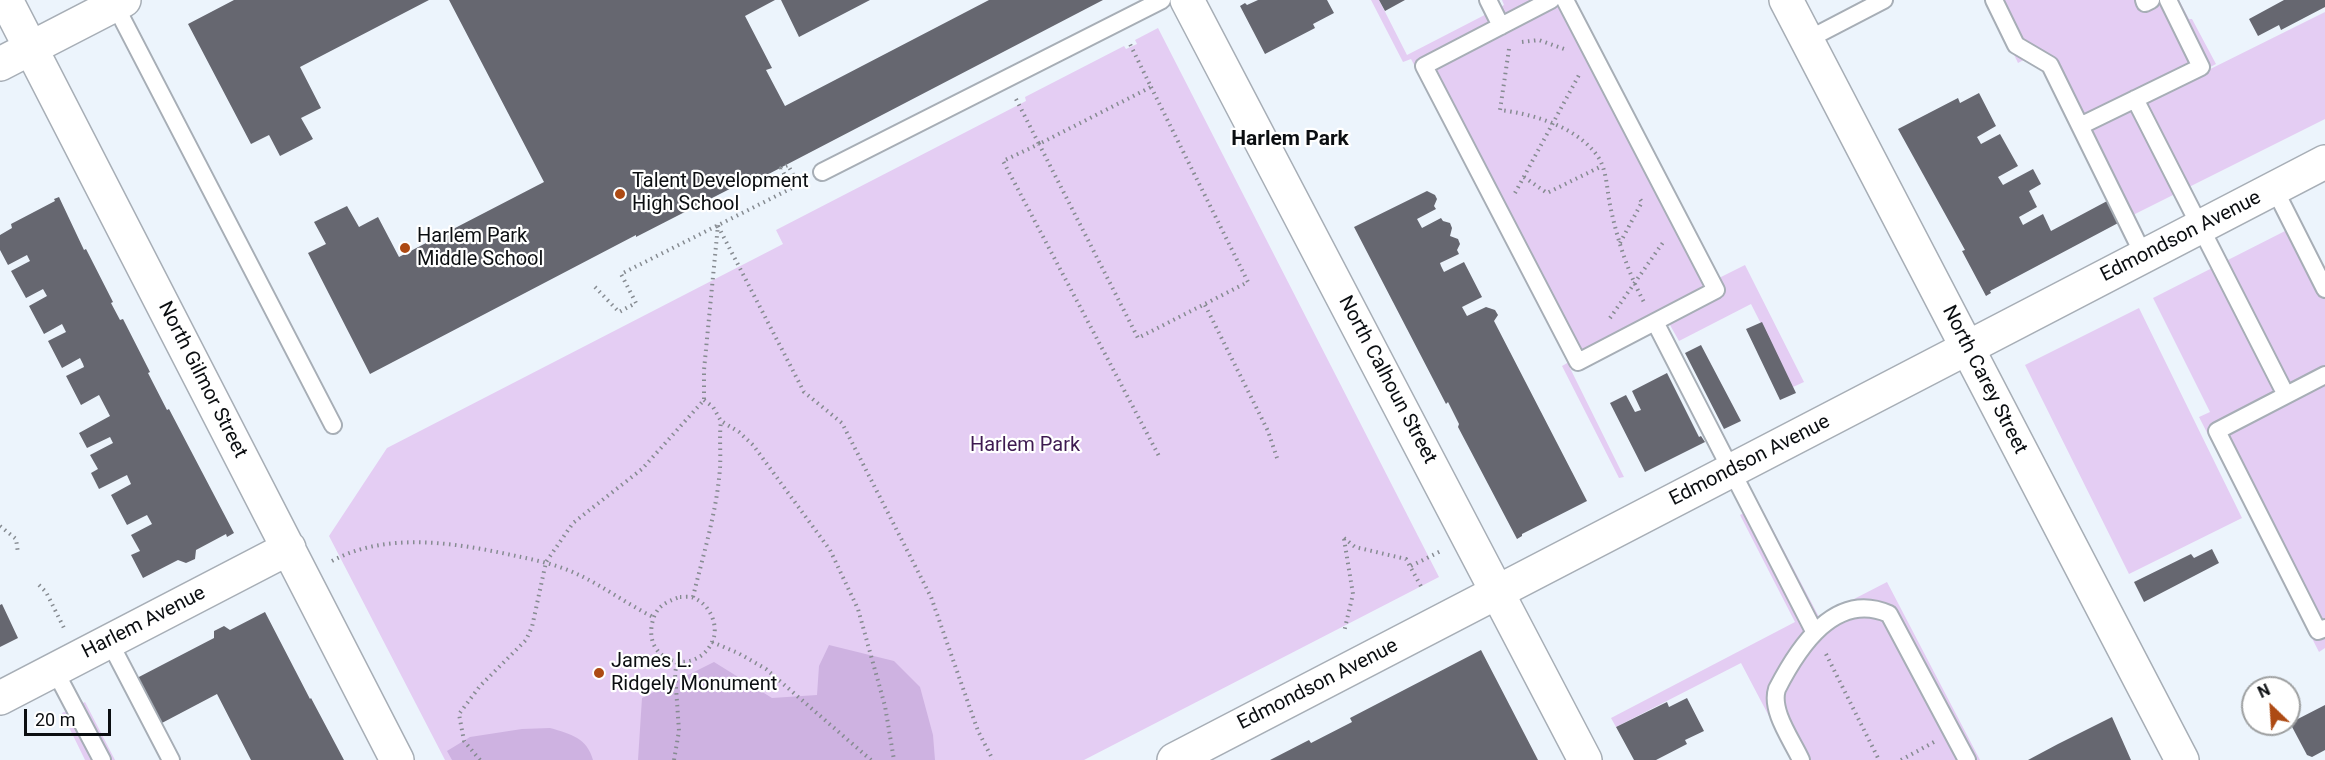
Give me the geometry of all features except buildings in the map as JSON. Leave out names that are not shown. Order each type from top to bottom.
[{"type":"street","name":"North Gilmor Street","points":[[6,0],[397,760]]},
{"type":"street","name":"North Calhoun Street","points":[[1187,0],[1585,760]]},
{"type":"street","name":"North Carey Street","points":[[1786,0],[2182,760]]},
{"type":"street","points":[[0,64],[120,2]]},
{"type":"street","name":"Edmondson Avenue","points":[[1174,760],[2325,162]]},
{"type":"street","name":"Harlem Avenue","points":[[0,698],[289,548]]},
{"type":"lane","points":[[822,172],[1162,0]]},
{"type":"lane","points":[[1488,0],[1501,26]]},
{"type":"lane","points":[[1551,0],[1424,66],[1578,362],[1716,290],[1565,0]]},
{"type":"lane","points":[[1807,40],[1884,0]]},
{"type":"lane","points":[[1994,0],[2016,45],[2050,65],[2144,256]]},
{"type":"lane","points":[[2144,0],[2145,3],[2151,0]]},
{"type":"lane","points":[[2080,126],[2201,67],[2168,0]]},
{"type":"lane","points":[[120,2],[333,425]]},
{"type":"lane","points":[[2135,99],[2286,395]]},
{"type":"lane","points":[[2274,189],[2325,290]]},
{"type":"lane","points":[[1655,322],[1814,631]]},
{"type":"lane","points":[[2325,375],[2217,430],[2318,631],[2325,628]]},
{"type":"lane","points":[[1801,760],[1781,718],[1774,697],[1784,674],[1814,631],[1826,622],[1862,608],[1879,610],[1889,615],[1968,760]]},
{"type":"lane","points":[[109,640],[171,760]]},
{"type":"lane","points":[[54,669],[102,760]]},
{"type":"path","points":[[1006,80],[1138,338],[1204,305],[1248,282],[1119,22]]},
{"type":"path","points":[[1501,26],[1509,43],[1500,110],[1515,112],[1567,130],[1589,147],[1602,166],[1620,244],[1634,283],[1655,322]]},
{"type":"path","points":[[1509,43],[1539,40],[1567,50],[1576,57],[1592,51]]},
{"type":"path","points":[[1498,209],[1509,203],[1592,51]]},
{"type":"path","points":[[1574,69],[1583,89]]},
{"type":"path","points":[[1151,87],[1003,161],[1160,458]]},
{"type":"path","points":[[595,287],[619,312],[627,308],[636,303],[621,274],[792,188],[781,168],[788,165],[798,184],[822,172]]},
{"type":"path","points":[[1524,177],[1547,193],[1602,166]]},
{"type":"path","points":[[1620,244],[1642,202],[1637,192]]},
{"type":"path","points":[[1609,321],[1679,220]]},
{"type":"path","points":[[480,760],[464,741],[459,714],[480,686],[526,640],[532,627],[546,562],[573,523],[642,469],[704,400],[704,370],[718,225]]},
{"type":"path","points":[[718,225],[804,392],[842,423],[858,454],[931,597],[978,731],[993,760]]},
{"type":"path","points":[[1204,305],[1268,431],[1277,458]]},
{"type":"path","points":[[704,400],[713,407],[721,421],[739,432],[753,445],[830,550],[861,621],[885,706],[894,760]]},
{"type":"path","points":[[693,597],[710,529],[720,468],[721,421]]},
{"type":"path","points":[[0,526],[16,539],[18,553]]},
{"type":"path","points":[[1344,632],[1353,594],[1344,538],[1355,547],[1406,559],[1423,590]]},
{"type":"path","points":[[332,561],[348,552],[375,545],[420,543],[475,547],[546,562],[577,574],[653,617]]},
{"type":"path","points":[[1411,566],[1441,551]]},
{"type":"path","points":[[39,585],[46,592],[64,628]]},
{"type":"path","points":[[680,597],[693,597],[704,604],[711,613],[715,624],[712,642],[703,655],[693,660],[677,663],[660,654],[653,645],[650,633],[653,617],[656,610],[667,601],[680,597]]},
{"type":"path","points":[[1814,631],[1879,760]]},
{"type":"path","points":[[712,642],[766,669],[871,760]]},
{"type":"path","points":[[674,760],[679,731],[675,673],[677,663]]},
{"type":"path","points":[[1901,760],[1953,732]]},
{"type":"green space","points":[[1371,0],[1379,0],[1407,55],[1504,5],[1502,0],[1571,0],[1717,279],[1745,265],[1804,382],[1793,387],[1751,304],[1679,341],[1666,318],[1570,368],[1624,477],[1619,478],[1562,366],[1569,362],[1411,59],[1403,62]]},
{"type":"green space","points":[[1988,0],[2179,0],[2216,64],[2148,100],[2325,12],[2325,119],[2133,215],[2091,129],[2078,136],[2035,54],[2018,63]]},
{"type":"green space","name":"Harlem Park","points":[[1158,28],[1439,577],[1084,760],[445,760],[329,536],[387,448],[783,244],[776,230],[1026,101],[1025,97],[1124,46],[1126,49],[1137,44],[1135,40]]},
{"type":"green space","points":[[2289,229],[2325,276],[2325,648],[2319,652],[2199,417],[2210,412],[2153,298]]},
{"type":"green space","points":[[2139,308],[2242,518],[2129,574],[2025,365]]},
{"type":"green space","points":[[1760,505],[1819,617],[1887,582],[1980,760],[1792,760],[1741,663],[1616,727],[1611,718],[1795,622],[1740,515]]},
{"type":"green space","points":[[85,702],[115,760],[85,760],[62,713]]},
{"type":"shaded area","points":[[829,645],[894,661],[920,687],[933,735],[935,760],[638,760],[642,698],[714,662],[772,698],[817,695],[819,666]]},
{"type":"shaded area","points":[[550,728],[577,738],[587,747],[593,760],[452,760],[447,751],[470,737],[522,729]]},
{"type":"place","name":"Talent Development High School","points":[[620,194]]},
{"type":"place","name":"Harlem Park Middle School","points":[[405,248]]},
{"type":"place","name":"James L. Ridgely Monument","points":[[599,673]]},
{"type":"district","name":"Harlem Park","points":[[1290,140]]}]
